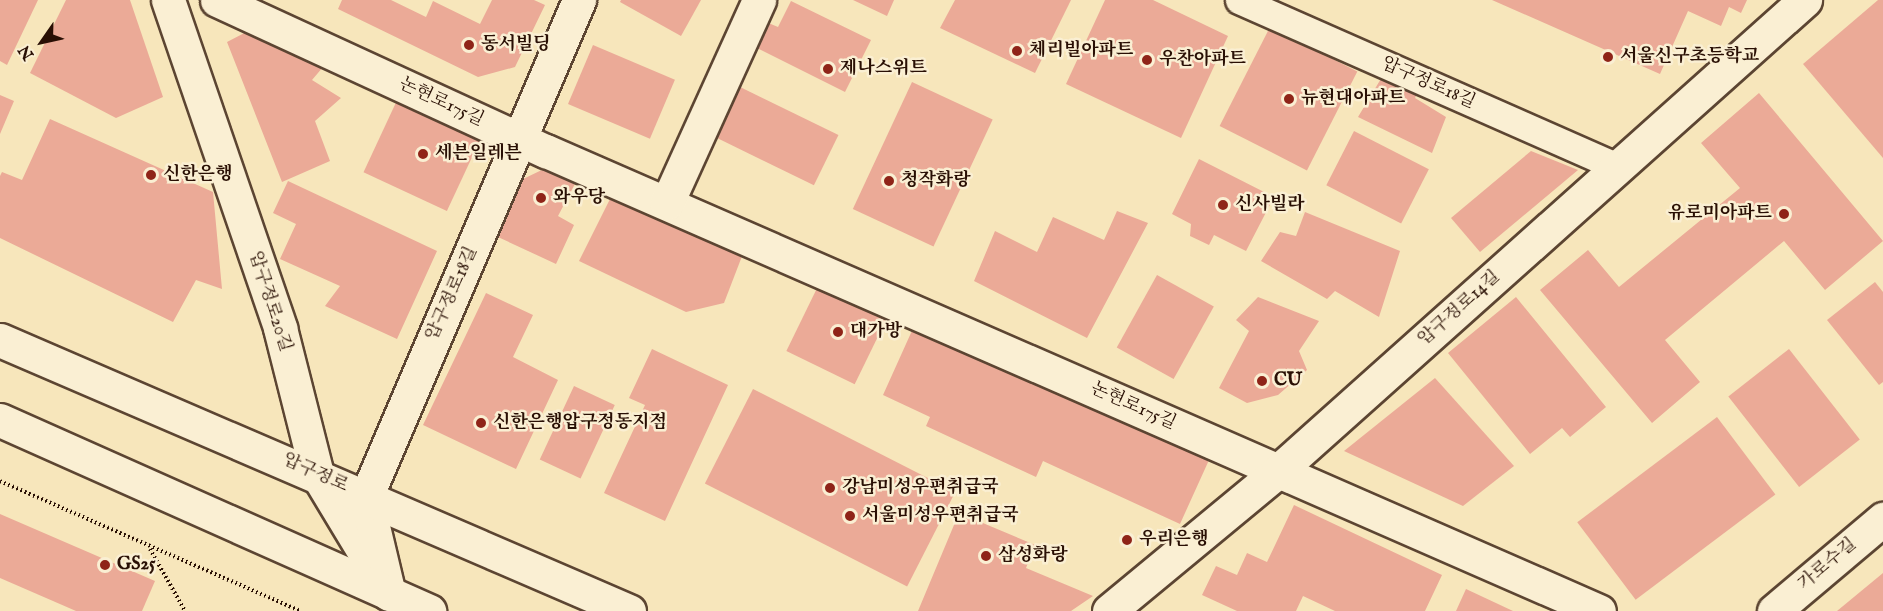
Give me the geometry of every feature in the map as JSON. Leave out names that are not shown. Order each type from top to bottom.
[{"type":"street","name":"압구정로20길","points":[[168,0],[280,328],[317,474],[386,602]]},
{"type":"street","name":"논현로175길","points":[[217,0],[521,140],[1599,611]]},
{"type":"street","name":"압구정로18길","points":[[366,497],[521,140],[579,0]]},
{"type":"street","points":[[667,203],[759,0]]},
{"type":"street","name":"압구정로14길","points":[[1109,611],[1278,471],[1805,0]]},
{"type":"street","name":"압구정로","points":[[0,340],[317,474],[629,611]]},
{"type":"street","points":[[0,420],[386,602],[429,611]]},
{"type":"street","points":[[366,497],[386,602]]},
{"type":"street","name":"가로수길","points":[[1774,611],[1883,519]]},
{"type":"lane","name":"압구정로18길","points":[[1239,0],[1617,168]]},
{"type":"path","points":[[0,481],[150,548],[300,611]]},
{"type":"path","points":[[150,548],[185,611]]},
{"type":"building","points":[[0,0],[38,0],[7,65],[0,61]]},
{"type":"building","points":[[66,0],[130,0],[163,97],[116,118],[30,73]]},
{"type":"building","name":"동서빌딩","points":[[342,0],[391,0],[426,17],[433,1],[480,24],[492,0],[534,0],[545,5],[515,67],[478,77],[338,9]]},
{"type":"building","points":[[621,0],[701,0],[681,36],[620,2]]},
{"type":"building","points":[[853,0],[894,0],[887,16]]},
{"type":"building","name":"체리빌아파트","points":[[955,0],[1071,0],[1035,73],[940,28]]},
{"type":"building","name":"우찬아파트","points":[[1105,0],[1153,0],[1228,36],[1181,138],[1066,84]]},
{"type":"building","points":[[1492,0],[1747,0],[1741,13],[1729,7],[1721,26],[1688,11],[1660,74]]},
{"type":"building","points":[[1878,0],[1883,0],[1883,158],[1803,64]]},
{"type":"building","name":"제나스위트","points":[[791,1],[871,40],[845,92],[753,46],[766,22],[778,27]]},
{"type":"building","points":[[264,23],[329,60],[312,80],[341,98],[315,121],[330,161],[282,182],[227,42]]},
{"type":"building","name":"뉴현대아파트","points":[[1270,27],[1357,71],[1307,170],[1220,126]]},
{"type":"building","points":[[593,45],[675,80],[650,139],[568,104]]},
{"type":"building","points":[[1382,77],[1421,85],[1415,98],[1446,117],[1432,153],[1358,117]]},
{"type":"building","points":[[912,82],[993,120],[933,246],[853,209]]},
{"type":"building","points":[[736,85],[838,135],[814,185],[711,135]]},
{"type":"building","points":[[1759,93],[1883,241],[1825,290],[1784,241],[1665,340],[1700,382],[1652,423],[1540,290],[1588,250],[1619,287],[1740,188],[1701,143]]},
{"type":"building","points":[[0,95],[14,101],[0,134]]},
{"type":"building","name":"세븐일레븐","points":[[399,96],[482,135],[447,211],[364,172]]},
{"type":"building","points":[[50,119],[213,192],[222,289],[196,280],[173,322],[0,238],[0,176],[2,172],[22,180]]},
{"type":"building","points":[[1354,131],[1429,169],[1401,223],[1326,185]]},
{"type":"building","points":[[1531,151],[1578,170],[1480,252],[1451,218]]},
{"type":"building","name":"신사빌라","points":[[1199,159],[1274,197],[1246,251],[1214,235],[1209,245],[1190,236],[1191,224],[1172,214]]},
{"type":"building","name":"와우당","points":[[548,167],[577,180],[558,216],[574,225],[556,264],[498,237],[521,180]]},
{"type":"building","points":[[288,181],[437,251],[397,339],[325,306],[340,286],[280,259],[296,224],[273,213]]},
{"type":"building","points":[[613,193],[744,251],[724,303],[686,312],[579,261]]},
{"type":"building","points":[[1117,211],[1148,223],[1087,338],[974,281],[995,231],[1037,252],[1053,217],[1104,240]]},
{"type":"building","points":[[1305,212],[1400,251],[1379,317],[1335,291],[1327,299],[1261,261],[1280,232],[1296,236]]},
{"type":"building","points":[[1157,275],[1214,307],[1174,379],[1117,348]]},
{"type":"building","name":"대가방","points":[[821,280],[889,313],[855,384],[786,351]]},
{"type":"building","points":[[1875,282],[1883,292],[1883,382],[1879,385],[1827,320]]},
{"type":"building","points":[[486,293],[533,315],[513,357],[558,380],[516,469],[423,425]]},
{"type":"building","points":[[1258,297],[1319,321],[1299,351],[1307,370],[1278,395],[1247,403],[1219,388],[1249,331],[1236,320]]},
{"type":"building","points":[[1516,297],[1606,407],[1570,437],[1562,428],[1530,454],[1448,353]]},
{"type":"building","points":[[915,324],[1209,460],[1180,524],[1043,461],[1036,477],[926,426],[930,417],[883,395]]},
{"type":"building","points":[[652,349],[728,385],[665,521],[604,493],[645,405],[629,398]]},
{"type":"building","points":[[1789,349],[1860,440],[1799,487],[1728,396]]},
{"type":"building","points":[[1435,378],[1514,466],[1463,506],[1344,451]]},
{"type":"building","points":[[574,386],[615,405],[581,478],[540,459]]},
{"type":"building","name":"강남미성우편취급국","points":[[753,389],[955,492],[907,587],[705,483]]},
{"type":"building","points":[[1717,417],[1775,494],[1636,600],[1577,522]]},
{"type":"building","points":[[1294,505],[1442,575],[1425,611],[1335,611],[1303,596],[1296,611],[1237,611],[1202,595],[1216,566],[1237,575],[1247,553],[1267,562]]},
{"type":"building","name":"삼성화랑","points":[[959,513],[1035,545],[1026,568],[1093,596],[1071,611],[918,611]]},
{"type":"building","points":[[0,514],[155,581],[142,611],[76,611],[0,578]]},
{"type":"building","points":[[1883,573],[1883,611],[1837,611]]},
{"type":"building","points":[[1466,589],[1513,611],[1456,611]]},
{"type":"place","name":"동서빌딩","points":[[469,45]]},
{"type":"place","name":"체리빌아파트","points":[[1017,51]]},
{"type":"place","name":"서울신구초등학교","points":[[1608,57]]},
{"type":"place","name":"우찬아파트","points":[[1147,60]]},
{"type":"place","name":"제나스위트","points":[[828,69]]},
{"type":"place","name":"뉴현대아파트","points":[[1289,99]]},
{"type":"place","name":"세븐일레븐","points":[[423,154]]},
{"type":"place","name":"신한은행","points":[[151,175]]},
{"type":"place","name":"청작화랑","points":[[889,181]]},
{"type":"place","name":"와우당","points":[[541,198]]},
{"type":"place","name":"신사빌라","points":[[1223,205]]},
{"type":"place","name":"유로미아파트","points":[[1784,214]]},
{"type":"place","name":"대가방","points":[[838,332]]},
{"type":"place","name":"CU","points":[[1262,381]]},
{"type":"place","name":"신한은행압구정동지점","points":[[481,423]]},
{"type":"place","name":"강남미성우편취급국","points":[[830,488]]},
{"type":"place","name":"서울미성우편취급국","points":[[850,516]]},
{"type":"place","name":"우리은행","points":[[1127,540]]},
{"type":"place","name":"삼성화랑","points":[[986,556]]},
{"type":"place","name":"GS25","points":[[105,565]]}]
